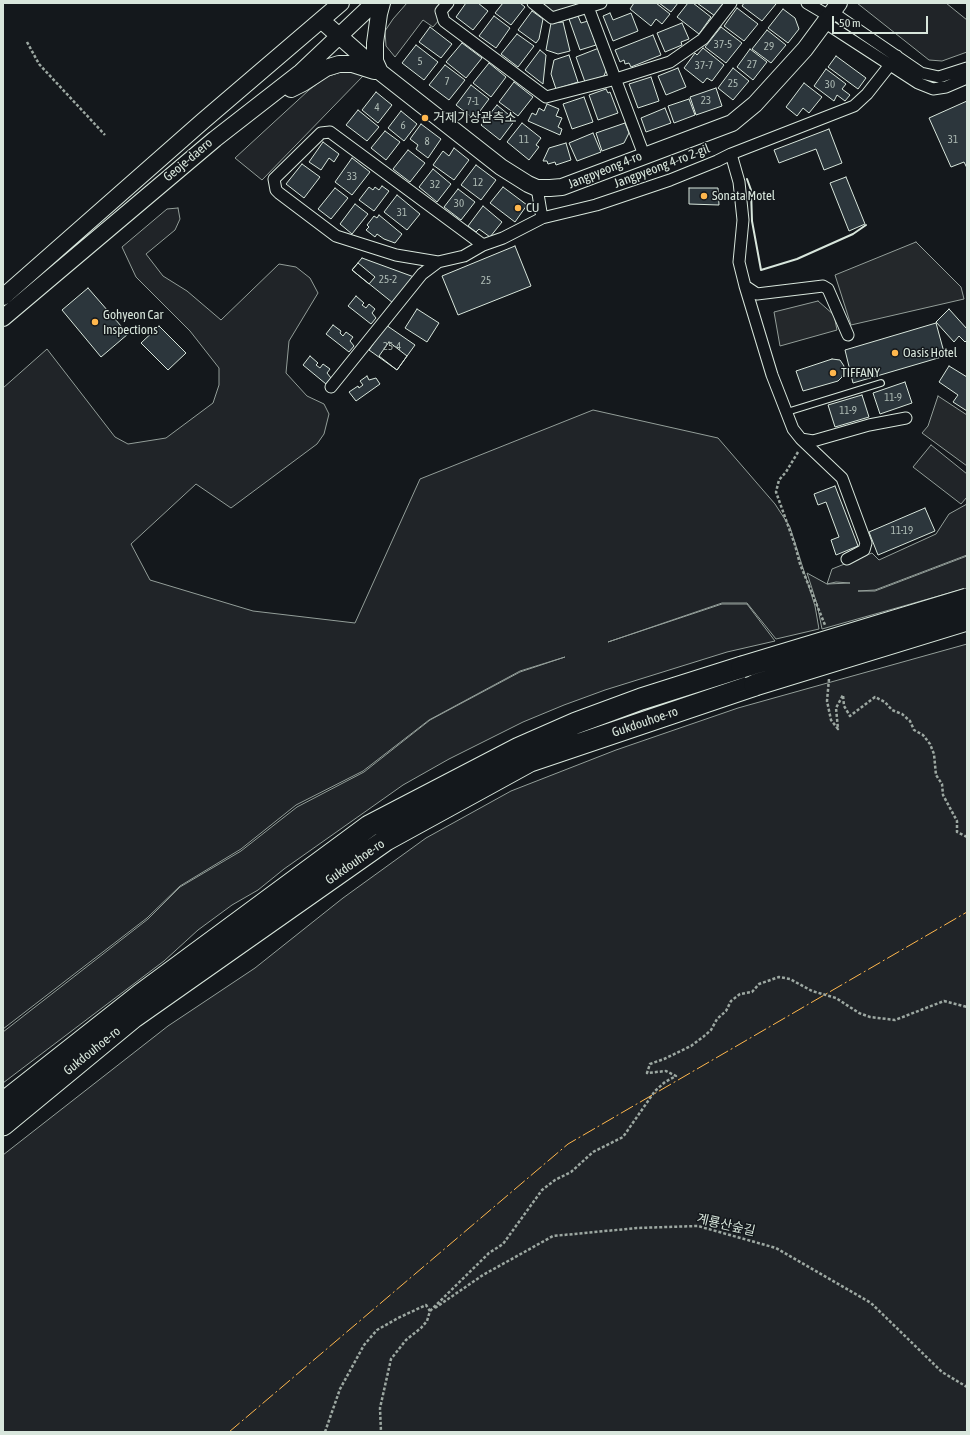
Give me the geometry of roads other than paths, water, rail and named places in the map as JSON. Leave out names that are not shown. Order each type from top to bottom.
[{"type":"highway","name":"Gukdouhoe-ro","points":[[3,1103],[140,995],[369,826],[518,748],[569,726],[640,699],[967,598]]},
{"type":"highway","name":"Gukdouhoe-ro","points":[[3,1124],[134,1017],[386,840],[530,761],[755,685],[967,620]]},
{"type":"main road","name":"Geoje-daero","points":[[3,297],[341,3]]},
{"type":"main road","name":"Geoje-daero","points":[[3,318],[215,138],[301,72],[374,3]]},
{"type":"main road","points":[[380,72],[375,61],[375,43],[382,3]]},
{"type":"main road","name":"Jangpyeong 4-ro","points":[[537,188],[562,187],[732,123],[746,113],[805,49],[831,13]]},
{"type":"main road","points":[[321,20],[380,72],[501,167],[537,188]]},
{"type":"main road","points":[[274,93],[283,92],[303,83],[326,68],[339,64],[352,64],[380,72]]},
{"type":"street","points":[[448,3],[441,10],[444,21],[546,97],[616,79],[670,62],[702,39],[731,3]]},
{"type":"street","points":[[533,3],[552,18],[601,3]]},
{"type":"street","points":[[806,3],[831,13],[921,73],[939,77],[967,68]]},
{"type":"street","points":[[588,7],[644,155]]},
{"type":"street","points":[[831,13],[889,65],[918,84],[933,89],[946,87],[967,78]]},
{"type":"street","name":"Jangpyeong 4-ro 2-gil","points":[[438,262],[464,256],[483,245],[503,238],[542,218],[596,205],[640,190],[700,168],[731,154],[854,106],[868,94],[897,56]]},
{"type":"street","points":[[438,262],[396,255],[336,236],[276,190],[274,179],[321,134],[330,132],[483,245]]},
{"type":"street","points":[[731,154],[739,182],[743,220],[739,262],[745,286],[772,375],[793,429],[801,439],[842,478],[866,543],[864,550],[847,559]]},
{"type":"street","points":[[537,188],[542,218]]},
{"type":"street","points":[[332,387],[422,274],[438,262]]},
{"type":"street","points":[[745,286],[757,294],[823,286],[828,289],[848,335]]},
{"type":"street","points":[[801,439],[813,441],[869,425],[906,418]]},
{"type":"lane","points":[[787,412],[881,383]]},
{"type":"place","name":"거제기상관측소","points":[[425,118]]},
{"type":"place","name":"Sonata Motel","points":[[704,196]]},
{"type":"place","name":"CU","points":[[518,208]]},
{"type":"place","name":"Gohyeon Car Inspections","points":[[95,322]]},
{"type":"place","name":"Oasis Hotel","points":[[895,353]]},
{"type":"place","name":"TIFFANY","points":[[833,373]]}]
